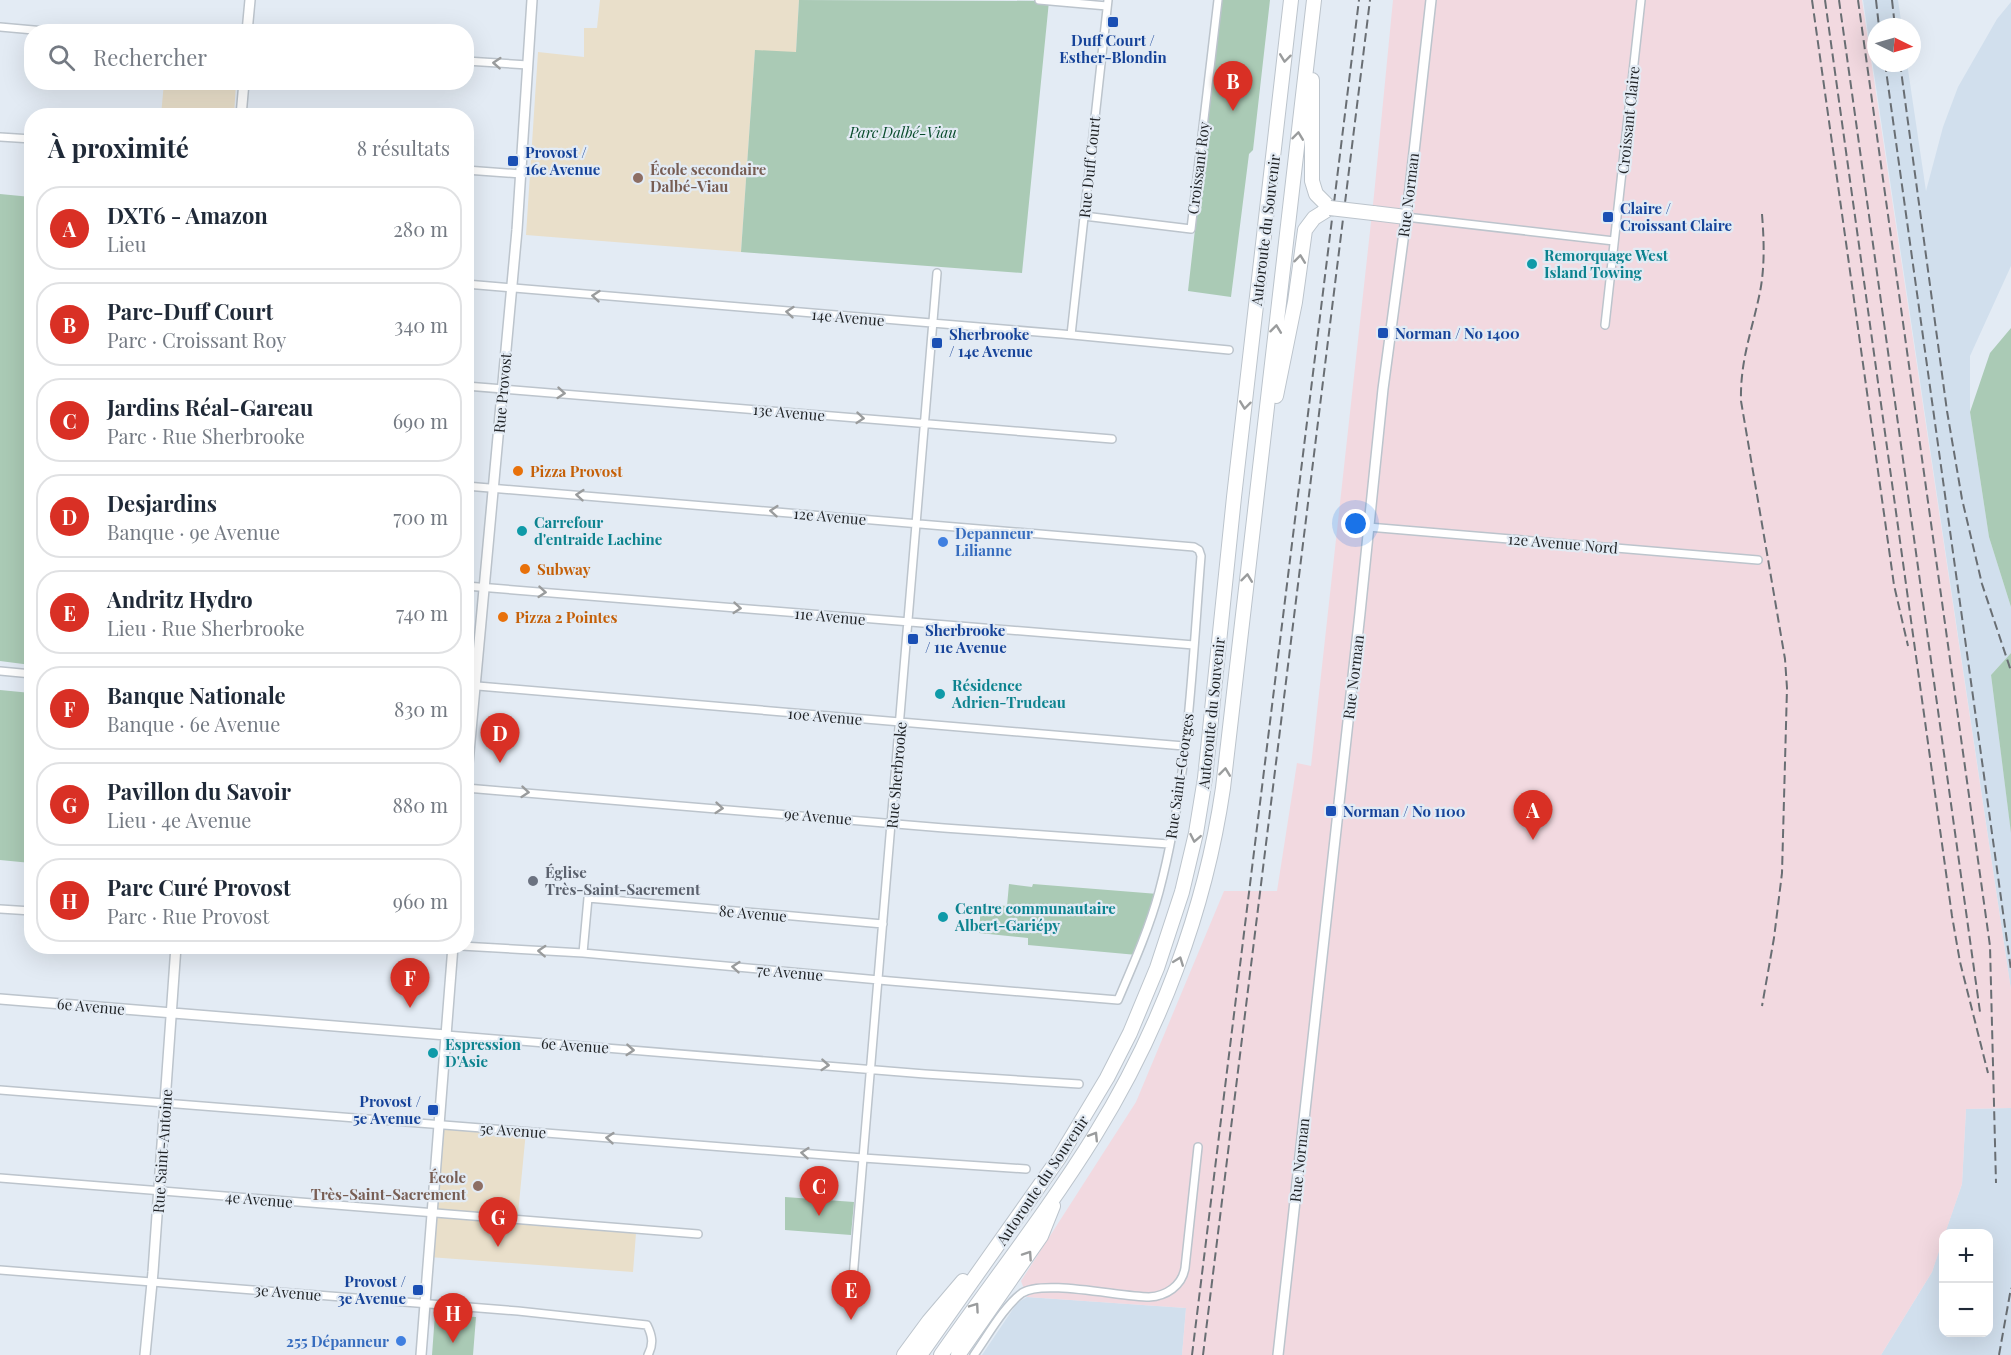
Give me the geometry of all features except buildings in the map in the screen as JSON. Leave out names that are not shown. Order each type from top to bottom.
[{"type":"highway","name":"Autoroute du Souvenir","points":[[920,1355],[1076,1132],[1123,1048],[1167,941],[1192,852],[1205,778],[1291,0]]},
{"type":"highway","name":"Autoroute du Souvenir","points":[[941,1355],[1062,1185],[1110,1111],[1143,1046],[1180,959],[1200,899],[1220,807],[1314,0]]},
{"type":"highway","points":[[1312,19],[1311,181],[1316,194],[1328,208],[1406,217]]},
{"type":"highway","points":[[1257,492],[1295,302],[1305,230],[1310,222],[1328,208]]},
{"type":"highway","points":[[958,1355],[1041,1236],[1062,1185]]},
{"type":"highway","points":[[904,1355],[929,1321],[1013,1222]]},
{"type":"street","points":[[248,24],[250,0]]},
{"type":"street","name":"Rue Provost","points":[[474,663],[484,588],[511,289],[532,0]]},
{"type":"street","points":[[1039,0],[1107,3]]},
{"type":"street","name":"Croissant Roy","points":[[1084,216],[1191,229],[1218,0]]},
{"type":"street","name":"Rue Norman","points":[[1278,1355],[1383,389],[1431,0]]},
{"type":"street","name":"Croissant Claire","points":[[1605,325],[1641,0]]},
{"type":"street","name":"Rue Duff Court","points":[[1071,335],[1107,3]]},
{"type":"street","points":[[0,27],[24,29]]},
{"type":"street","points":[[474,62],[528,65]]},
{"type":"street","points":[[242,108],[243,90]]},
{"type":"street","points":[[0,137],[24,139]]},
{"type":"street","points":[[474,171],[521,174]]},
{"type":"street","points":[[1406,217],[1614,241]]},
{"type":"street","name":"Rue Sherbrooke","points":[[853,1278],[937,273]]},
{"type":"street","name":"14e Avenue","points":[[474,285],[1229,350]]},
{"type":"street","name":"13e Avenue","points":[[474,386],[1112,440]]},
{"type":"street","name":"12e Avenue","points":[[474,487],[1194,547]]},
{"type":"street","name":"12e Avenue Nord","points":[[1368,527],[1758,560]]},
{"type":"street","name":"Rue Saint-Georges","points":[[1118,1000],[1158,894],[1169,844],[1184,746],[1194,645],[1201,556],[1199,550],[1194,547]]},
{"type":"street","name":"11e Avenue","points":[[474,587],[1194,645]]},
{"type":"street","points":[[0,671],[24,673]]},
{"type":"street","name":"10e Avenue","points":[[474,686],[1184,746]]},
{"type":"street","name":"9e Avenue","points":[[474,787],[1169,844]]},
{"type":"street","name":"8e Avenue","points":[[583,953],[588,898],[883,924]]},
{"type":"street","points":[[0,909],[24,910]]},
{"type":"street","name":"7e Avenue","points":[[474,947],[583,953],[1118,1000]]},
{"type":"street","name":"Rue Saint-Antoine","points":[[145,1355],[176,954]]},
{"type":"street","points":[[421,1355],[452,954]]},
{"type":"street","name":"6e Avenue","points":[[0,999],[948,1076],[1079,1084]]},
{"type":"street","name":"5e Avenue","points":[[0,1090],[1026,1169]]},
{"type":"street","points":[[974,1355],[1010,1305],[1029,1289],[1049,1287],[1149,1298],[1162,1295],[1175,1287],[1184,1272],[1198,1147]]},
{"type":"street","name":"4e Avenue","points":[[0,1178],[698,1234]]},
{"type":"street","name":"3e Avenue","points":[[0,1270],[152,1280],[646,1324],[651,1332],[652,1341],[648,1355]]},
{"type":"shaded area","name":"École secondaire Dalbé-Viau","points":[[600,0],[799,0],[796,53],[755,51],[741,252],[526,235],[538,52],[584,57],[584,28],[597,28]]},
{"type":"shaded area","points":[[1393,0],[1862,0],[1867,33],[1867,72],[1873,72],[2011,990],[2011,1108],[1966,1109],[1962,1184],[1947,1229],[1939,1229],[1939,1251],[1932,1272],[1881,1355],[1182,1355],[1186,1308],[1027,1297],[1021,1281],[1136,1102],[1224,891],[1277,891],[1297,763],[1311,766],[1374,195]]},
{"type":"shaded area","points":[[1863,0],[1898,0],[1901,18],[1867,18],[1867,27]]},
{"type":"shaded area","points":[[2011,2],[2011,266],[1970,356],[1970,412],[1989,537],[2011,607],[2011,653],[1991,675],[2011,832],[2011,990],[1874,72],[1908,72],[1926,191],[1943,127],[1958,87],[1997,19]]},
{"type":"shaded area","points":[[163,90],[236,90],[234,108],[162,108]]},
{"type":"shaded area","points":[[2011,1108],[2011,1355],[1881,1355],[1932,1272],[1939,1250],[1939,1337],[1993,1337],[1993,1229],[1946,1229],[1962,1184],[1966,1109]]},
{"type":"shaded area","name":"École Très-Saint-Sacrement","points":[[439,1125],[526,1131],[517,1224],[636,1233],[633,1272],[429,1257]]},
{"type":"shaded area","points":[[1027,1297],[1186,1308],[1182,1355],[982,1355],[1017,1303]]},
{"type":"green space","name":"Parc Dalbé-Viau","points":[[799,0],[1049,1],[1022,273],[741,252],[755,50],[796,52]]},
{"type":"green space","points":[[1221,0],[1270,0],[1253,150],[1249,154],[1231,297],[1188,291]]},
{"type":"green space","points":[[0,194],[24,196],[24,664],[0,661]]},
{"type":"green space","points":[[2011,328],[2011,607],[1989,537],[1970,412],[1990,353]]},
{"type":"green space","points":[[2011,653],[2011,833],[1991,675]]},
{"type":"green space","points":[[0,690],[24,692],[24,862],[0,860]]},
{"type":"green space","points":[[1009,884],[1158,894],[1137,955],[1028,945],[1028,938],[979,933],[981,904],[1007,906]]},
{"type":"green space","points":[[785,1197],[854,1202],[851,1235],[785,1230]]},
{"type":"green space","points":[[435,1314],[476,1317],[473,1355],[432,1355]]},
{"type":"railway","points":[[1192,1355],[1359,0]]},
{"type":"railway","points":[[1203,1355],[1370,0]]},
{"type":"railway","points":[[1812,0],[1894,585],[1908,646]]},
{"type":"railway","points":[[1825,0],[1952,916],[1960,962],[1988,1073]]},
{"type":"railway","points":[[1839,0],[1980,1012]]},
{"type":"railway","points":[[1858,0],[1990,946],[1996,1183]]},
{"type":"railway","points":[[1876,0],[1878,18]]},
{"type":"railway","points":[[1892,0],[1894,18]]},
{"type":"railway","points":[[1886,72],[2011,970]]},
{"type":"railway","points":[[1901,72],[1947,411],[1962,499],[1982,584],[2011,671]]},
{"type":"railway","points":[[1762,214],[1763,272],[1744,359],[1741,401],[1785,659],[1787,688],[1782,873],[1762,1006]]},
{"type":"railway","points":[[1999,1355],[2011,1288]]},
{"type":"place","name":"Duff Court / Esther-Blondin","points":[[1113,22]]},
{"type":"place","name":"Parc-Duff Court","points":[[1233,111]]},
{"type":"place","name":"Provost / 16e Avenue","points":[[513,161]]},
{"type":"place","name":"École secondaire Dalbé-Viau","points":[[638,178]]},
{"type":"place","name":"Claire / Croissant Claire","points":[[1608,217]]},
{"type":"place","name":"Remorquage West Island Towing","points":[[1532,264]]},
{"type":"place","name":"Norman / No 1400","points":[[1383,333]]},
{"type":"place","name":"Sherbrooke / 14e Avenue","points":[[937,343]]},
{"type":"place","name":"Pizza Provost","points":[[518,471]]},
{"type":"place","name":"Carrefour d'entraide Lachine","points":[[522,531]]},
{"type":"place","name":"Depanneur Lilianne","points":[[943,542]]},
{"type":"place","name":"Subway","points":[[525,569]]},
{"type":"place","name":"Pizza 2 Pointes","points":[[503,617]]},
{"type":"place","name":"Sherbrooke / 11e Avenue","points":[[913,639]]},
{"type":"place","name":"Résidence Adrien-Trudeau","points":[[940,694]]},
{"type":"place","name":"Desjardins","points":[[500,763]]},
{"type":"place","name":"Norman / No 1100","points":[[1331,811]]},
{"type":"place","name":"DXT6 - Amazon","points":[[1533,840]]},
{"type":"place","name":"Église Très-Saint-Sacrement","points":[[533,881]]},
{"type":"place","name":"Centre communautaire Albert-Gariépy","points":[[943,917]]},
{"type":"place","name":"Banque Nationale","points":[[410,1008]]},
{"type":"place","name":"Espression D'Asie","points":[[433,1053]]},
{"type":"place","name":"Provost / 5e Avenue","points":[[433,1110]]},
{"type":"place","name":"École Très-Saint-Sacrement","points":[[478,1186]]},
{"type":"place","name":"Jardins Réal-Gareau","points":[[819,1216]]},
{"type":"place","name":"Pavillon du Savoir","points":[[498,1247]]},
{"type":"place","name":"Provost / 3e Avenue","points":[[418,1290]]},
{"type":"place","name":"Andritz Hydro","points":[[851,1320]]},
{"type":"place","name":"255 Dépanneur","points":[[401,1341]]},
{"type":"place","name":"Parc Curé Provost","points":[[453,1343]]}]
